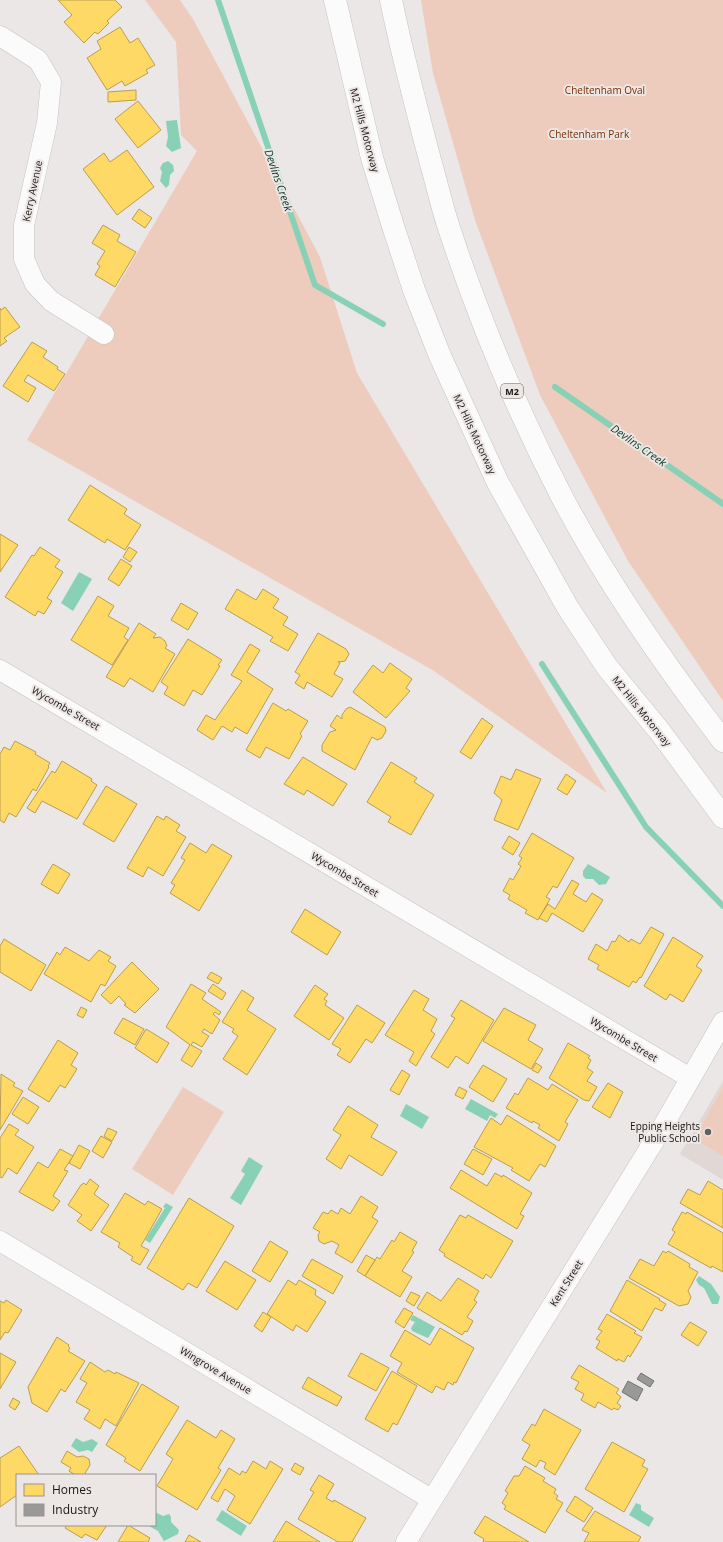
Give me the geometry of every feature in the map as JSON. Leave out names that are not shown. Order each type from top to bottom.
[{"type":"highway","name":"M2 Hills Motorway","points":[[335,0],[351,74],[372,158],[414,290],[440,356],[491,469],[564,601],[603,661],[661,733],[723,817]]},
{"type":"highway","name":"M2","points":[[391,0],[412,94],[450,230],[482,320],[528,430],[563,499],[597,558],[642,629],[723,741]]},
{"type":"street","name":"Kerry Avenue","points":[[0,36],[38,60],[51,82],[47,123],[24,225],[24,259],[35,284],[51,301],[104,334]]},
{"type":"street","name":"Wycombe Street","points":[[0,670],[690,1078]]},
{"type":"street","name":"Kent Street","points":[[406,1542],[654,1140],[723,1022]]},
{"type":"street","name":"Wingrove Avenue","points":[[0,1241],[432,1499]]},
{"type":"shaded area","points":[[177,120],[181,148],[172,152],[166,146],[168,137],[166,121]]},
{"type":"shaded area","points":[[168,161],[173,165],[174,171],[170,175],[169,185],[166,188],[160,181],[162,172],[160,168],[163,163]]},
{"type":"shaded area","points":[[79,572],[92,579],[73,611],[61,603]]},
{"type":"shaded area","points":[[588,864],[610,877],[606,884],[599,885],[593,879],[586,879],[583,876],[583,871]]},
{"type":"shaded area","name":"Epping Heights Public School","points":[[723,1081],[723,1180],[680,1154]]},
{"type":"shaded area","points":[[471,1099],[498,1114],[495,1118],[490,1115],[487,1121],[465,1109]]},
{"type":"shaded area","points":[[406,1104],[429,1117],[422,1129],[400,1116]]},
{"type":"shaded area","points":[[249,1157],[263,1166],[241,1205],[230,1198],[245,1174],[241,1171]]},
{"type":"shaded area","points":[[166,1203],[173,1207],[150,1243],[145,1240],[165,1208],[163,1207]]},
{"type":"shaded area","points":[[699,1276],[711,1284],[720,1297],[718,1304],[712,1304],[704,1288],[699,1285],[696,1280]]},
{"type":"shaded area","points":[[413,1315],[435,1327],[428,1338],[412,1331],[411,1328],[415,1322],[410,1320]]},
{"type":"shaded area","points":[[76,1438],[83,1442],[92,1439],[98,1443],[92,1452],[88,1450],[79,1452],[71,1446]]},
{"type":"shaded area","points":[[636,1503],[641,1505],[641,1510],[654,1518],[649,1527],[629,1515]]},
{"type":"shaded area","points":[[222,1510],[247,1526],[241,1536],[216,1520]]},
{"type":"shaded area","points":[[156,1512],[163,1516],[169,1514],[171,1517],[171,1522],[179,1530],[178,1534],[164,1541],[158,1531],[149,1526],[156,1526]]},
{"type":"green space","points":[[145,0],[180,0],[193,19],[320,257],[357,373],[607,793],[434,671],[27,440],[197,151],[181,135],[176,42]]},
{"type":"green space","name":"Cheltenham Park","points":[[421,0],[723,0],[723,701],[628,561],[540,395],[475,220],[433,73]]},
{"type":"green space","points":[[183,1087],[224,1112],[173,1195],[132,1169]]},
{"type":"green space","points":[[723,1087],[723,1156],[694,1139]]},
{"type":"building: Homes","points":[[58,0],[115,0],[122,7],[107,21],[109,23],[98,34],[95,32],[84,43],[64,22],[72,15]]},
{"type":"building: Homes","points":[[120,27],[130,43],[138,38],[155,65],[146,70],[148,73],[125,86],[122,81],[107,90],[87,58],[101,49],[97,41]]},
{"type":"building: Homes","points":[[136,90],[136,100],[108,102],[108,92]]},
{"type":"building: Homes","points":[[138,101],[161,130],[138,148],[115,119]]},
{"type":"building: Homes","points":[[127,150],[154,187],[117,215],[83,169],[104,153],[110,162]]},
{"type":"building: Homes","points":[[139,209],[152,218],[145,228],[132,219]]},
{"type":"building: Homes","points":[[103,225],[120,235],[117,241],[136,252],[115,287],[95,275],[100,266],[97,264],[105,251],[92,243]]},
{"type":"building: Homes","points":[[5,307],[20,327],[4,338],[7,341],[0,346],[0,308],[1,310]]},
{"type":"building: Homes","points":[[32,342],[47,351],[43,357],[58,367],[57,369],[65,374],[54,391],[28,375],[24,381],[36,388],[28,402],[3,386]]},
{"type":"building: Homes","points":[[90,485],[127,509],[124,514],[141,525],[125,550],[107,539],[105,543],[68,520]]},
{"type":"building: Homes","points":[[0,534],[18,545],[0,572]]},
{"type":"building: Homes","points":[[40,547],[60,560],[55,567],[63,572],[47,598],[52,601],[44,614],[38,611],[35,616],[5,597],[32,555],[34,556]]},
{"type":"building: Homes","points":[[129,547],[137,552],[130,562],[123,557]]},
{"type":"building: Homes","points":[[121,559],[132,566],[119,586],[108,579]]},
{"type":"building: Homes","points":[[237,589],[256,600],[263,589],[279,599],[273,608],[288,617],[283,625],[298,634],[288,651],[270,641],[273,637],[225,609]]},
{"type":"building: Homes","points":[[98,596],[114,606],[108,616],[129,628],[124,637],[128,640],[112,665],[71,640]]},
{"type":"building: Homes","points":[[181,603],[198,613],[188,630],[171,620]]},
{"type":"building: Homes","points":[[139,623],[156,634],[153,638],[160,637],[165,641],[167,646],[165,648],[175,654],[153,692],[130,678],[124,687],[106,677]]},
{"type":"building: Homes","points":[[318,633],[346,649],[349,654],[345,661],[338,662],[340,663],[334,674],[343,679],[332,697],[307,682],[304,689],[295,683],[300,675],[295,672]]},
{"type":"building: Homes","points":[[188,639],[222,660],[218,665],[220,666],[202,695],[193,690],[184,706],[164,694],[168,687],[161,682]]},
{"type":"building: Homes","points":[[250,644],[260,650],[247,672],[273,689],[247,734],[235,727],[232,732],[222,726],[213,740],[197,730],[206,715],[215,720],[242,681],[231,675]]},
{"type":"building: Homes","points":[[390,663],[412,679],[406,688],[410,691],[386,718],[353,692],[373,665],[383,673]]},
{"type":"building: Homes","points":[[273,703],[286,711],[288,709],[308,721],[300,734],[302,736],[289,759],[266,747],[260,758],[246,750]]},
{"type":"building: Homes","points":[[350,707],[385,727],[386,731],[382,738],[377,740],[372,737],[355,770],[322,751],[322,745],[330,732],[336,730],[330,726],[337,715],[342,719],[342,715],[346,709]]},
{"type":"building: Homes","points":[[482,718],[493,726],[471,759],[460,752]]},
{"type":"building: Homes","points":[[15,741],[36,752],[35,754],[50,763],[36,791],[33,789],[16,817],[9,813],[4,823],[0,820],[0,754],[4,747],[10,750]]},
{"type":"building: Homes","points":[[303,757],[347,784],[333,806],[307,790],[304,795],[284,784]]},
{"type":"building: Homes","points":[[62,761],[92,779],[91,781],[97,785],[77,819],[42,801],[35,813],[27,808],[52,771],[55,773]]},
{"type":"building: Homes","points":[[391,762],[417,778],[414,782],[434,795],[411,835],[388,822],[391,817],[367,802]]},
{"type":"building: Homes","points":[[516,769],[541,779],[518,830],[494,820],[502,800],[494,793],[501,776],[511,780]]},
{"type":"building: Homes","points":[[566,774],[576,781],[567,795],[557,789]]},
{"type":"building: Homes","points":[[106,786],[137,804],[114,842],[83,824]]},
{"type":"building: Homes","points":[[157,816],[164,820],[166,816],[180,825],[176,831],[186,837],[163,876],[148,867],[143,877],[127,868]]},
{"type":"building: Homes","points":[[532,833],[574,858],[557,888],[553,886],[546,897],[550,899],[538,920],[525,913],[527,910],[508,899],[510,895],[503,891],[510,878],[513,880],[521,866],[518,864],[522,858],[519,856]]},
{"type":"building: Homes","points":[[509,836],[520,843],[513,855],[502,848]]},
{"type":"building: Homes","points":[[190,843],[206,853],[212,844],[232,856],[199,911],[170,893],[175,885],[171,883],[185,860],[181,858]]},
{"type":"building: Homes","points":[[53,864],[70,874],[58,894],[41,884]]},
{"type":"building: Homes","points":[[572,880],[579,884],[573,894],[586,902],[592,893],[603,900],[583,932],[552,913],[547,922],[539,918],[548,904],[555,909]]},
{"type":"building: Homes","points":[[305,909],[341,932],[327,955],[291,932]]},
{"type":"building: Homes","points":[[651,927],[664,934],[641,978],[640,977],[636,983],[633,981],[629,987],[597,969],[599,965],[588,959],[596,944],[607,951],[612,941],[615,942],[619,935],[629,942],[631,939],[640,944]]},
{"type":"building: Homes","points":[[673,937],[703,956],[696,966],[702,970],[683,1002],[670,994],[666,1000],[644,986]]},
{"type":"building: Homes","points":[[4,939],[46,965],[31,991],[0,972],[0,946]]},
{"type":"building: Homes","points":[[65,947],[89,961],[99,950],[111,957],[108,961],[116,966],[105,986],[101,984],[91,1002],[44,974],[57,952],[60,955]]},
{"type":"building: Homes","points":[[132,962],[159,989],[135,1013],[124,1005],[126,1004],[119,996],[111,1004],[101,995]]},
{"type":"building: Homes","points":[[211,972],[222,978],[218,984],[207,978]]},
{"type":"building: Homes","points":[[191,984],[206,993],[202,999],[221,1012],[219,1015],[215,1012],[213,1014],[220,1020],[212,1034],[204,1029],[202,1032],[209,1036],[202,1047],[193,1042],[191,1045],[202,1051],[192,1067],[181,1060],[190,1045],[166,1027]]},
{"type":"building: Homes","points":[[213,984],[226,993],[222,1000],[208,991]]},
{"type":"building: Homes","points":[[315,985],[328,994],[324,999],[327,1001],[325,1005],[344,1018],[329,1040],[294,1016]]},
{"type":"building: Homes","points":[[242,990],[254,998],[247,1010],[276,1029],[247,1075],[223,1059],[238,1036],[232,1032],[234,1029],[222,1022]]},
{"type":"building: Homes","points":[[414,990],[429,999],[423,1010],[437,1019],[431,1031],[435,1034],[416,1066],[409,1061],[414,1052],[385,1035]]},
{"type":"building: Homes","points":[[461,1000],[494,1020],[468,1064],[456,1056],[448,1068],[431,1057],[455,1018],[451,1016]]},
{"type":"building: Homes","points":[[357,1005],[385,1023],[372,1043],[366,1039],[350,1063],[337,1055],[341,1049],[332,1044]]},
{"type":"building: Homes","points":[[81,1007],[87,1010],[83,1018],[77,1015]]},
{"type":"building: Homes","points":[[504,1008],[536,1025],[528,1040],[543,1049],[531,1069],[483,1041]]},
{"type":"building: Homes","points":[[123,1018],[144,1029],[135,1045],[114,1033]]},
{"type":"building: Homes","points":[[146,1029],[169,1043],[157,1063],[135,1048]]},
{"type":"building: Homes","points":[[58,1040],[78,1053],[71,1065],[77,1069],[65,1088],[60,1085],[49,1102],[28,1089]]},
{"type":"building: Homes","points":[[568,1043],[590,1056],[588,1058],[591,1060],[587,1068],[593,1072],[587,1081],[597,1087],[589,1101],[584,1100],[549,1078]]},
{"type":"building: Homes","points":[[536,1063],[542,1067],[538,1073],[532,1070]]},
{"type":"building: Homes","points":[[483,1065],[507,1079],[493,1102],[469,1087]]},
{"type":"building: Homes","points":[[402,1070],[410,1075],[399,1095],[390,1090]]},
{"type":"building: Homes","points":[[1,1074],[15,1083],[13,1086],[23,1091],[0,1130]]},
{"type":"building: Homes","points":[[528,1078],[548,1090],[552,1084],[578,1100],[565,1122],[568,1124],[559,1141],[538,1128],[540,1125],[533,1121],[532,1123],[506,1108],[515,1093],[518,1095]]},
{"type":"building: Homes","points":[[608,1083],[623,1092],[610,1118],[592,1107]]},
{"type":"building: Homes","points":[[459,1087],[467,1091],[463,1099],[455,1095]]},
{"type":"building: Homes","points":[[23,1097],[39,1107],[28,1124],[12,1114]]},
{"type":"building: Homes","points":[[348,1106],[378,1125],[371,1137],[397,1152],[382,1176],[349,1155],[341,1169],[326,1159],[341,1135],[333,1130]]},
{"type":"building: Homes","points":[[507,1115],[556,1146],[545,1167],[540,1164],[529,1181],[511,1170],[513,1168],[474,1147],[491,1118],[501,1125]]},
{"type":"building: Homes","points":[[9,1124],[19,1130],[15,1135],[34,1147],[17,1174],[8,1168],[2,1178],[0,1177],[0,1138]]},
{"type":"building: Homes","points":[[108,1128],[117,1132],[112,1141],[104,1136]]},
{"type":"building: Homes","points":[[101,1136],[112,1142],[103,1158],[92,1151]]},
{"type":"building: Homes","points":[[79,1145],[90,1151],[80,1169],[69,1163]]},
{"type":"building: Homes","points":[[60,1149],[73,1156],[64,1170],[68,1171],[53,1196],[60,1201],[53,1211],[19,1192],[38,1162],[48,1168]]},
{"type":"building: Homes","points":[[473,1149],[492,1159],[483,1175],[464,1164]]},
{"type":"building: Homes","points":[[461,1170],[487,1186],[495,1173],[502,1177],[503,1175],[532,1193],[520,1214],[524,1216],[517,1229],[450,1188]]},
{"type":"building: Homes","points":[[90,1179],[99,1186],[94,1194],[109,1205],[91,1231],[77,1221],[82,1215],[68,1205],[81,1185],[84,1183],[86,1185]]},
{"type":"building: Homes","points":[[708,1181],[723,1190],[723,1228],[680,1203],[688,1189],[700,1195]]},
{"type":"building: Homes","points":[[125,1193],[145,1205],[148,1201],[162,1209],[141,1246],[149,1250],[140,1265],[131,1260],[133,1257],[118,1247],[120,1243],[101,1232]]},
{"type":"building: Homes","points":[[361,1196],[378,1207],[372,1217],[378,1221],[352,1263],[335,1253],[339,1245],[332,1241],[324,1244],[319,1241],[318,1235],[320,1232],[313,1228],[323,1212],[328,1214],[331,1210],[338,1214],[341,1208],[350,1214]]},
{"type":"building: Homes","points":[[189,1198],[234,1226],[197,1288],[188,1283],[183,1290],[147,1268]]},
{"type":"building: Homes","points":[[682,1212],[686,1214],[687,1212],[723,1233],[723,1272],[712,1266],[711,1268],[668,1244],[675,1232],[672,1230]]},
{"type":"building: Homes","points":[[460,1215],[466,1218],[468,1215],[513,1241],[491,1278],[486,1274],[483,1279],[444,1256],[445,1254],[439,1250]]},
{"type":"building: Homes","points":[[400,1232],[417,1242],[412,1251],[414,1252],[402,1271],[412,1277],[400,1297],[365,1276],[377,1257],[380,1259],[392,1240],[394,1242]]},
{"type":"building: Homes","points":[[270,1241],[288,1252],[270,1282],[252,1271]]},
{"type":"building: Homes","points":[[663,1251],[666,1253],[668,1251],[690,1264],[689,1267],[698,1272],[688,1291],[691,1297],[688,1304],[679,1306],[629,1278],[640,1259],[654,1266]]},
{"type":"building: Homes","points":[[366,1255],[375,1260],[365,1276],[357,1271]]},
{"type":"building: Homes","points":[[312,1259],[343,1276],[333,1294],[302,1276]]},
{"type":"building: Homes","points":[[225,1261],[256,1280],[237,1310],[206,1291]]},
{"type":"building: Homes","points":[[458,1278],[479,1291],[474,1300],[477,1302],[467,1317],[473,1321],[467,1332],[465,1331],[462,1335],[417,1308],[427,1292],[441,1301]]},
{"type":"building: Homes","points":[[288,1280],[296,1285],[299,1280],[316,1290],[315,1295],[326,1302],[307,1332],[296,1325],[293,1331],[267,1314]]},
{"type":"building: Homes","points":[[627,1280],[666,1304],[662,1311],[655,1308],[642,1331],[610,1311]]},
{"type":"building: Homes","points":[[411,1292],[420,1296],[414,1306],[406,1301]]},
{"type":"building: Homes","points":[[6,1300],[22,1310],[8,1333],[5,1332],[0,1340],[0,1301],[4,1303]]},
{"type":"building: Homes","points":[[404,1308],[413,1313],[404,1328],[395,1322]]},
{"type":"building: Homes","points":[[263,1312],[271,1317],[262,1332],[254,1326]]},
{"type":"building: Homes","points":[[607,1314],[636,1331],[634,1333],[642,1337],[630,1357],[628,1355],[624,1362],[618,1359],[617,1361],[596,1348],[600,1341],[596,1339],[602,1331],[598,1329]]},
{"type":"building: Homes","points":[[690,1322],[707,1332],[698,1346],[681,1335]]},
{"type":"building: Homes","points":[[440,1328],[474,1348],[456,1383],[454,1382],[453,1385],[448,1382],[444,1390],[436,1386],[432,1393],[397,1372],[402,1363],[390,1356],[405,1330],[430,1345]]},
{"type":"building: Homes","points":[[57,1337],[69,1345],[68,1346],[70,1348],[68,1351],[85,1361],[65,1392],[61,1389],[47,1412],[32,1403],[28,1387]]},
{"type":"building: Homes","points":[[0,1353],[16,1362],[0,1389]]},
{"type":"building: Homes","points":[[361,1353],[389,1368],[376,1391],[348,1376]]},
{"type":"building: Homes","points":[[90,1362],[105,1372],[108,1370],[115,1374],[116,1372],[139,1383],[116,1426],[105,1419],[100,1429],[84,1419],[90,1410],[76,1402],[87,1383],[80,1379]]},
{"type":"building: Homes","points":[[579,1365],[619,1389],[616,1393],[621,1397],[617,1403],[621,1406],[618,1410],[614,1408],[612,1410],[598,1402],[595,1408],[581,1400],[584,1394],[575,1389],[579,1382],[571,1378]]},
{"type":"building: Homes","points":[[392,1371],[417,1386],[397,1425],[393,1423],[388,1432],[365,1419]]},
{"type":"building: Homes","points":[[308,1377],[342,1397],[337,1406],[302,1388]]},
{"type":"building: Homes","points":[[142,1384],[179,1407],[140,1471],[124,1461],[126,1458],[106,1445]]},
{"type":"building: Homes","points":[[13,1398],[20,1402],[15,1410],[9,1406]]},
{"type":"building: Homes","points":[[544,1409],[581,1430],[555,1475],[544,1468],[546,1463],[540,1460],[536,1467],[522,1459],[530,1445],[522,1440],[532,1424],[535,1426]]},
{"type":"building: Homes","points":[[187,1420],[216,1438],[221,1430],[235,1439],[218,1468],[221,1470],[197,1510],[157,1486],[173,1459],[166,1454]]},
{"type":"building: Homes","points":[[612,1442],[645,1460],[642,1466],[648,1469],[624,1512],[585,1489]]},
{"type":"building: Homes","points":[[19,1446],[38,1474],[16,1474],[16,1496],[0,1507],[0,1458]]},
{"type":"building: Homes","points":[[67,1451],[77,1457],[83,1456],[89,1459],[90,1465],[85,1474],[74,1474],[69,1471],[71,1468],[61,1462]]},
{"type":"building: Homes","points":[[253,1461],[266,1469],[270,1461],[283,1469],[250,1524],[227,1510],[235,1496],[225,1489],[218,1502],[211,1498],[229,1468],[240,1475],[242,1471],[246,1473]]},
{"type":"building: Homes","points":[[295,1463],[304,1468],[300,1475],[291,1470]]},
{"type":"building: Homes","points":[[525,1466],[545,1478],[543,1481],[556,1489],[554,1493],[558,1496],[556,1499],[563,1503],[545,1533],[504,1509],[506,1506],[502,1503],[508,1493],[505,1491],[514,1476],[519,1476]]},
{"type":"building: Homes","points":[[319,1475],[334,1484],[326,1498],[333,1502],[334,1500],[366,1518],[352,1542],[338,1542],[298,1519],[314,1492],[310,1490]]},
{"type":"building: Homes","points":[[575,1496],[593,1508],[584,1522],[566,1511]]},
{"type":"building: Homes","points":[[595,1511],[641,1537],[638,1542],[584,1542],[589,1533],[582,1530]]},
{"type":"building: Homes","points":[[485,1516],[529,1542],[483,1542],[484,1539],[474,1533]]},
{"type":"building: Homes","points":[[286,1521],[320,1542],[273,1542]]},
{"type":"building: Homes","points":[[66,1526],[106,1526],[97,1540],[85,1534],[82,1538],[65,1528]]},
{"type":"building: Homes","points":[[127,1526],[150,1538],[148,1542],[118,1542]]},
{"type":"building: Homes","points":[[189,1535],[201,1542],[185,1542]]},
{"type":"building: Industry","points":[[641,1373],[654,1381],[650,1387],[637,1379]]},
{"type":"building: Industry","points":[[628,1381],[643,1389],[637,1401],[622,1392]]},
{"type":"waterway","name":"Devlins Creek","points":[[218,0],[315,285],[383,324]]},
{"type":"waterway","name":"Devlins Creek","points":[[555,387],[723,504]]},
{"type":"waterway","points":[[542,664],[646,827],[723,906]]},
{"type":"place","name":"Epping Heights Public School","points":[[708,1132]]},
{"type":"park label","name":"Cheltenham Oval","points":[[605,90]]}]
